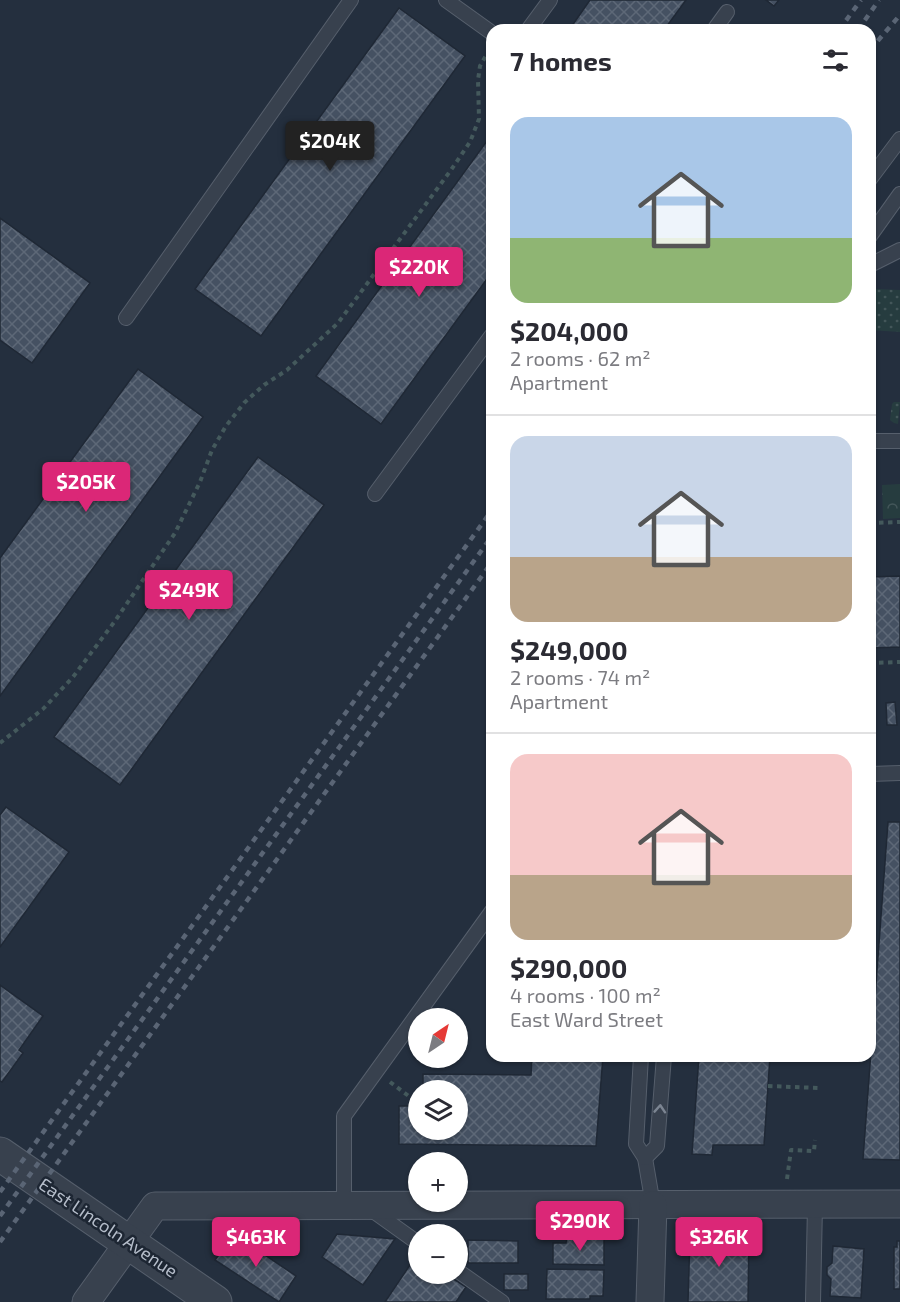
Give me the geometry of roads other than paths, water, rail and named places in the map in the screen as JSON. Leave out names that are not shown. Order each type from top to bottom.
[{"type":"street","name":"East Lincoln Avenue","points":[[0,1154],[215,1302]]},
{"type":"street","points":[[86,1302],[155,1206],[900,1204]]},
{"type":"street","points":[[650,1302],[653,1205]]},
{"type":"lane","points":[[126,318],[351,0]]},
{"type":"lane","points":[[446,0],[486,29]]},
{"type":"lane","points":[[532,24],[550,0]]},
{"type":"lane","points":[[718,24],[727,12]]},
{"type":"lane","points":[[876,171],[900,138]]},
{"type":"lane","points":[[876,228],[900,194]]},
{"type":"lane","points":[[876,262],[900,250]]},
{"type":"lane","points":[[375,494],[486,343]]},
{"type":"lane","points":[[876,441],[900,441]]},
{"type":"lane","points":[[876,774],[900,773]]},
{"type":"lane","points":[[408,1238],[355,1206],[344,1116],[486,919]]},
{"type":"lane","points":[[641,1062],[636,1144],[645,1158],[653,1205]]},
{"type":"lane","points":[[645,1158],[657,1146],[664,1062]]},
{"type":"lane","points":[[813,1302],[815,1204]]},
{"type":"lane","points":[[468,1278],[502,1302]]},
{"type":"railway","points":[[843,24],[861,0]]},
{"type":"railway","points":[[862,24],[879,0]]},
{"type":"railway","points":[[876,43],[900,15]]},
{"type":"railway","points":[[0,1192],[486,518]]},
{"type":"railway","points":[[0,1216],[486,544]]},
{"type":"railway","points":[[0,1242],[486,570]]}]
